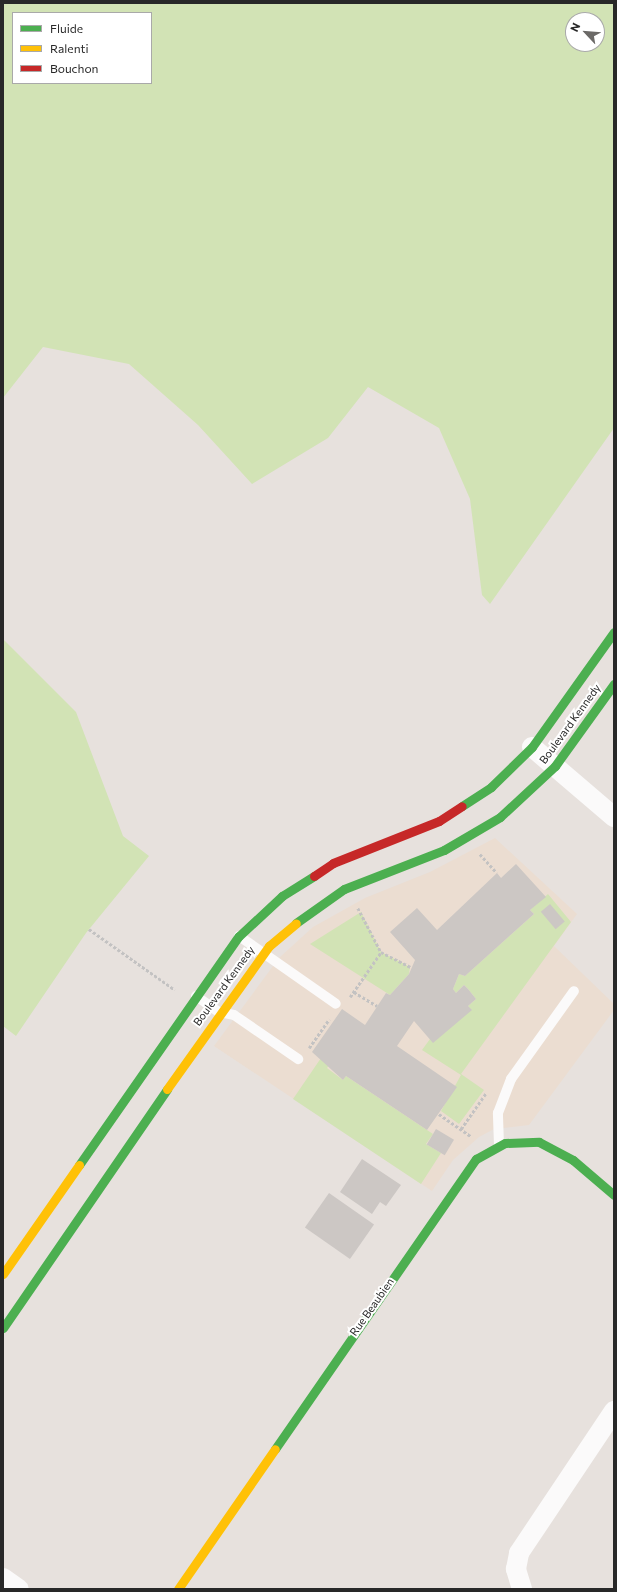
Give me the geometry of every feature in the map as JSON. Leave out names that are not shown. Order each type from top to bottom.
[{"type":"street","name":"Boulevard Kennedy","points":[[3,1274],[239,936],[282,896],[333,863],[408,835],[458,810],[491,787],[532,747],[614,632]]},
{"type":"street","name":"Boulevard Kennedy","points":[[3,1328],[219,1012],[262,954],[294,924],[344,889],[422,860],[476,833],[512,807],[556,766],[614,684]]},
{"type":"street","points":[[532,747],[556,766],[614,818]]},
{"type":"street","name":"Rue Beaubien","points":[[178,1589],[462,1176],[476,1159],[499,1145],[522,1140],[555,1149],[614,1196]]},
{"type":"street","points":[[522,1589],[516,1569],[519,1553],[614,1411]]},
{"type":"street","points":[[3,1578],[19,1589]]},
{"type":"lane","points":[[239,936],[262,954],[336,1004]]},
{"type":"lane","points":[[499,1145],[498,1113],[509,1083],[574,991]]},
{"type":"lane","points":[[196,996],[219,1012],[234,1015],[298,1059]]},
{"type":"path","points":[[477,850],[497,874]]},
{"type":"path","points":[[356,903],[381,952],[410,967]]},
{"type":"path","points":[[89,929],[181,993]]},
{"type":"path","points":[[346,1004],[381,952]]},
{"type":"path","points":[[354,992],[377,1006]]},
{"type":"path","points":[[306,1051],[331,1017],[335,1019]]},
{"type":"path","points":[[461,1129],[488,1090]]},
{"type":"path","points":[[439,1114],[476,1139]]},
{"type":"shaded area","points":[[495,838],[577,914],[554,946],[614,1004],[614,1010],[529,1125],[494,1129],[479,1137],[453,1160],[432,1191],[214,1046],[279,958],[313,927],[365,898],[430,872]]},
{"type":"green space","points":[[3,3],[614,3],[614,428],[490,604],[482,595],[470,499],[439,428],[368,387],[328,438],[252,484],[198,425],[129,364],[43,347],[3,398]]},
{"type":"green space","points":[[3,639],[76,712],[123,836],[149,856],[86,933],[16,1036],[3,1026]]},
{"type":"green space","points":[[548,894],[571,922],[461,1074],[484,1090],[459,1124],[441,1111],[461,1075],[422,1050],[430,1039],[471,1010],[468,1006],[476,999],[468,989],[464,985],[456,993],[453,989],[459,974],[465,976],[534,914],[530,910]]},
{"type":"green space","points":[[361,912],[381,952],[410,967],[409,974],[390,995],[310,944]]},
{"type":"green space","points":[[321,1058],[330,1064],[327,1068],[343,1080],[346,1076],[433,1134],[426,1144],[441,1153],[421,1184],[293,1099]]},
{"type":"building","points":[[516,864],[546,897],[530,910],[534,914],[465,976],[459,974],[453,989],[456,993],[464,985],[468,989],[476,999],[468,1006],[472,1010],[433,1043],[414,1021],[397,1046],[457,1087],[427,1130],[346,1076],[343,1080],[312,1052],[342,1009],[365,1025],[386,993],[390,995],[409,974],[415,960],[390,932],[417,908],[437,930],[497,873],[501,878]]},
{"type":"building","points":[[550,904],[565,922],[556,929],[541,912]]},
{"type":"building","points":[[436,1129],[454,1140],[445,1155],[427,1144]]},
{"type":"building","points":[[362,1159],[401,1185],[386,1206],[380,1202],[372,1214],[340,1192]]},
{"type":"building","points":[[329,1193],[374,1225],[350,1259],[305,1227]]},
{"type":"traffic: fast","points":[[462,806],[491,787],[532,747],[614,632]]},
{"type":"traffic: fast","points":[[296,923],[344,889],[444,850],[500,817],[555,766],[614,684]]},
{"type":"traffic: fast","points":[[79,1165],[239,936],[282,896],[314,876]]},
{"type":"traffic: fast","points":[[3,1328],[167,1089]]},
{"type":"traffic: fast","points":[[275,1449],[476,1159],[505,1143],[539,1142],[573,1160],[614,1195]]},
{"type":"traffic: slow","points":[[167,1089],[269,946],[296,923]]},
{"type":"traffic: slow","points":[[3,1274],[79,1165]]},
{"type":"traffic: slow","points":[[178,1589],[275,1449]]},
{"type":"traffic: jam","points":[[314,876],[333,863],[439,821],[462,806]]}]
